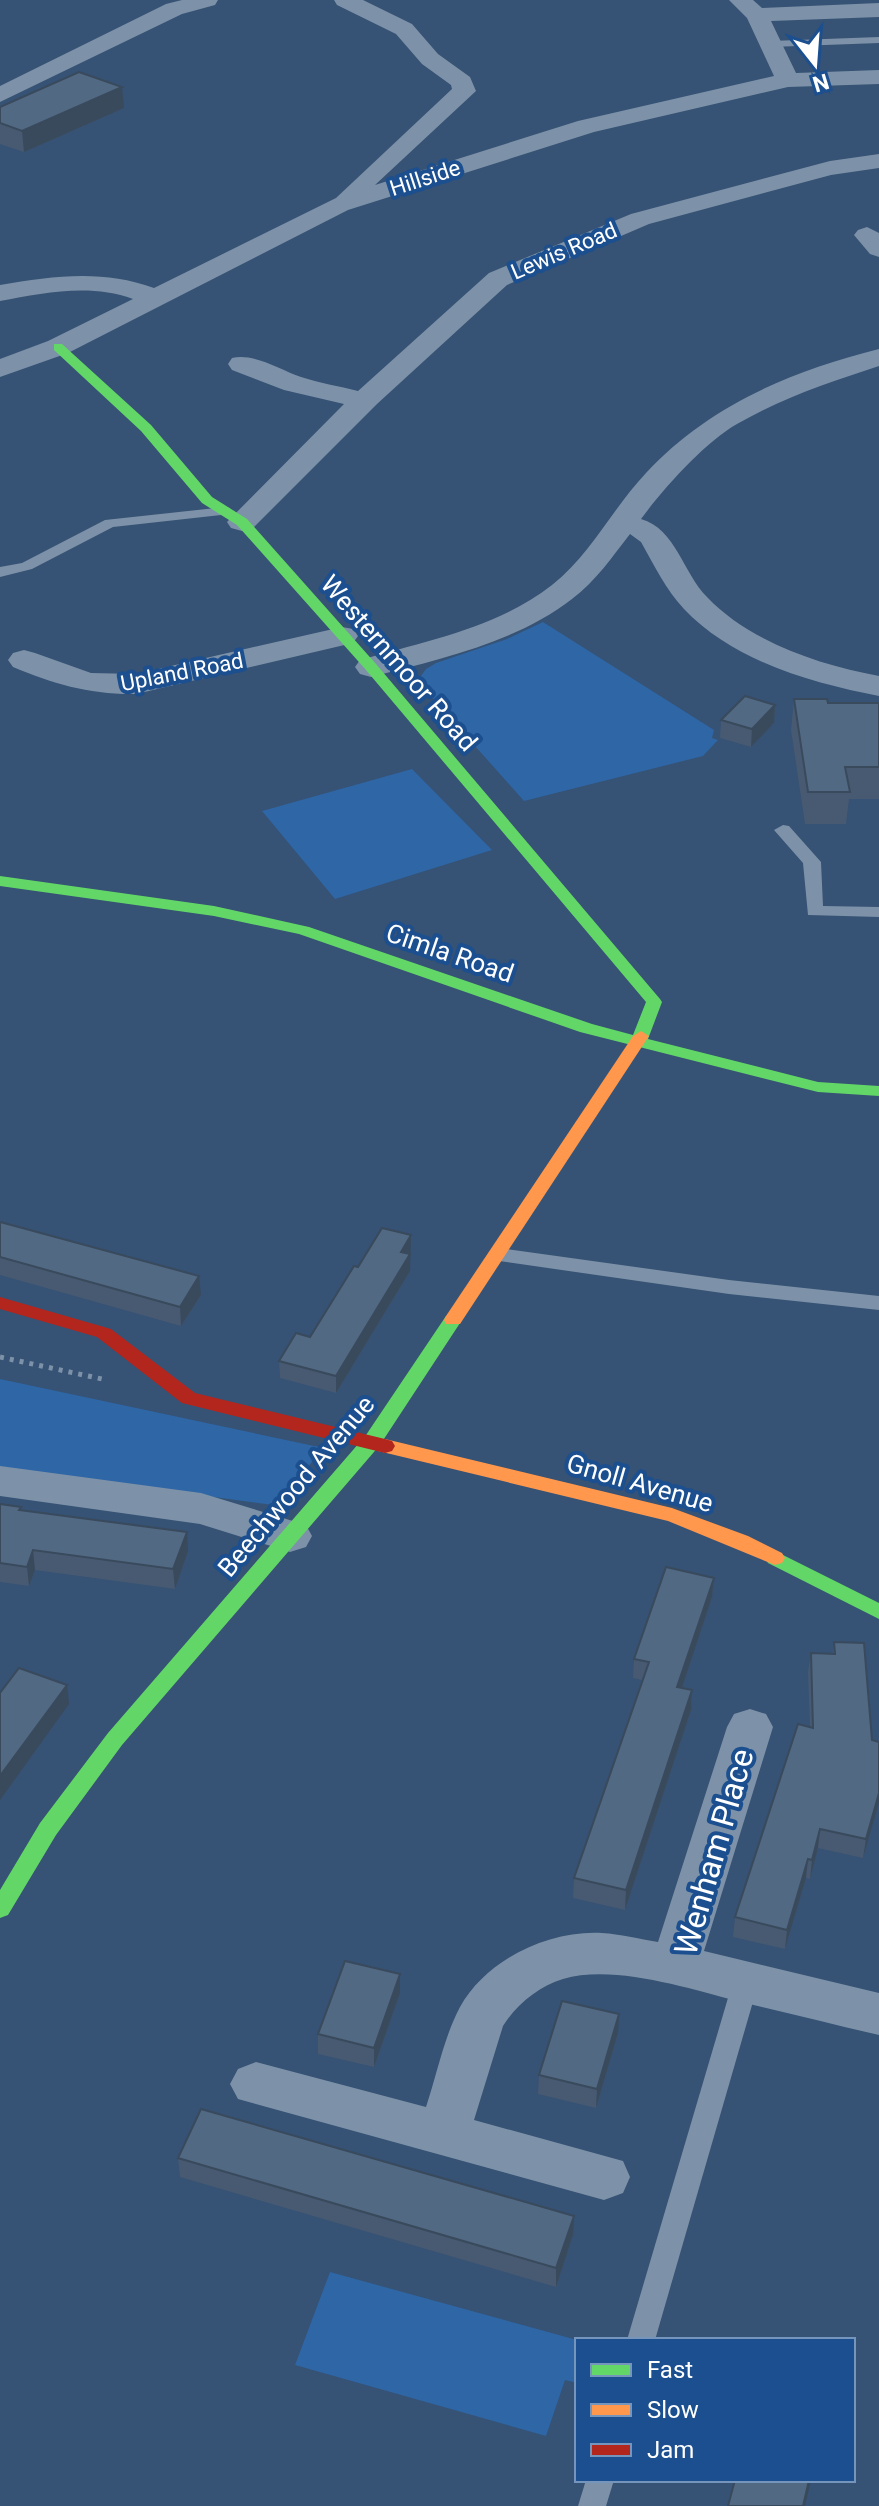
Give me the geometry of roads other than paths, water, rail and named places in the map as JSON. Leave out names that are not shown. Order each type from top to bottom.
[{"type":"street","points":[[339,205],[464,91],[462,82],[430,59],[404,29],[345,0]]},
{"type":"street","points":[[0,95],[174,9],[198,1]]},
{"type":"street","points":[[748,7],[879,10]]},
{"type":"street","points":[[748,7],[788,80]]},
{"type":"street","name":"Hillside","points":[[0,369],[58,347],[339,205],[587,126],[788,80],[879,77]]},
{"type":"street","name":"Lewis Road","points":[[233,516],[498,279],[640,219],[830,168],[879,161]]},
{"type":"street","points":[[0,293],[72,281],[104,281],[155,298]]},
{"type":"street","name":"Westernmoor Road","points":[[58,347],[146,428],[207,500],[233,516],[371,667],[654,1002],[639,1042]]},
{"type":"street","points":[[371,667],[486,634],[523,617],[562,592],[592,564],[656,479],[724,419],[797,383],[879,357]]},
{"type":"street","points":[[242,364],[294,384],[365,401]]},
{"type":"street","points":[[624,523],[644,529],[653,537],[697,605],[734,632],[773,655],[820,672],[879,686]]},
{"type":"street","name":"Upland Road","points":[[24,660],[75,682],[104,686],[136,684],[342,636]]},
{"type":"street","name":"Cimla Road","points":[[0,881],[214,911],[303,930],[586,1028],[818,1087],[879,1091]]},
{"type":"street","name":"Beechwood Avenue","points":[[0,1909],[48,1829],[115,1739],[373,1440],[639,1042]]},
{"type":"street","name":"Gnoll Avenue","points":[[0,1303],[104,1333],[189,1398],[373,1440],[672,1515],[741,1541],[879,1612]]},
{"type":"street","points":[[0,1481],[201,1509],[290,1536]]},
{"type":"street","name":"Wenham Place","points":[[750,1727],[675,1965],[879,2014]]},
{"type":"street","points":[[444,2134],[479,2021],[492,2000],[523,1973],[542,1964],[581,1954],[601,1953],[675,1965]]},
{"type":"street","points":[[256,2084],[604,2177]]},
{"type":"lane","points":[[771,44],[879,40]]},
{"type":"lane","points":[[0,572],[27,566],[110,523],[142,517],[233,516]]},
{"type":"lane","points":[[783,830],[812,862],[814,911],[879,912]]},
{"type":"lane","points":[[499,1255],[729,1287],[879,1303]]},
{"type":"lane","points":[[642,2338],[746,1981]]},
{"type":"lane","points":[[592,2506],[599,2482]]}]
